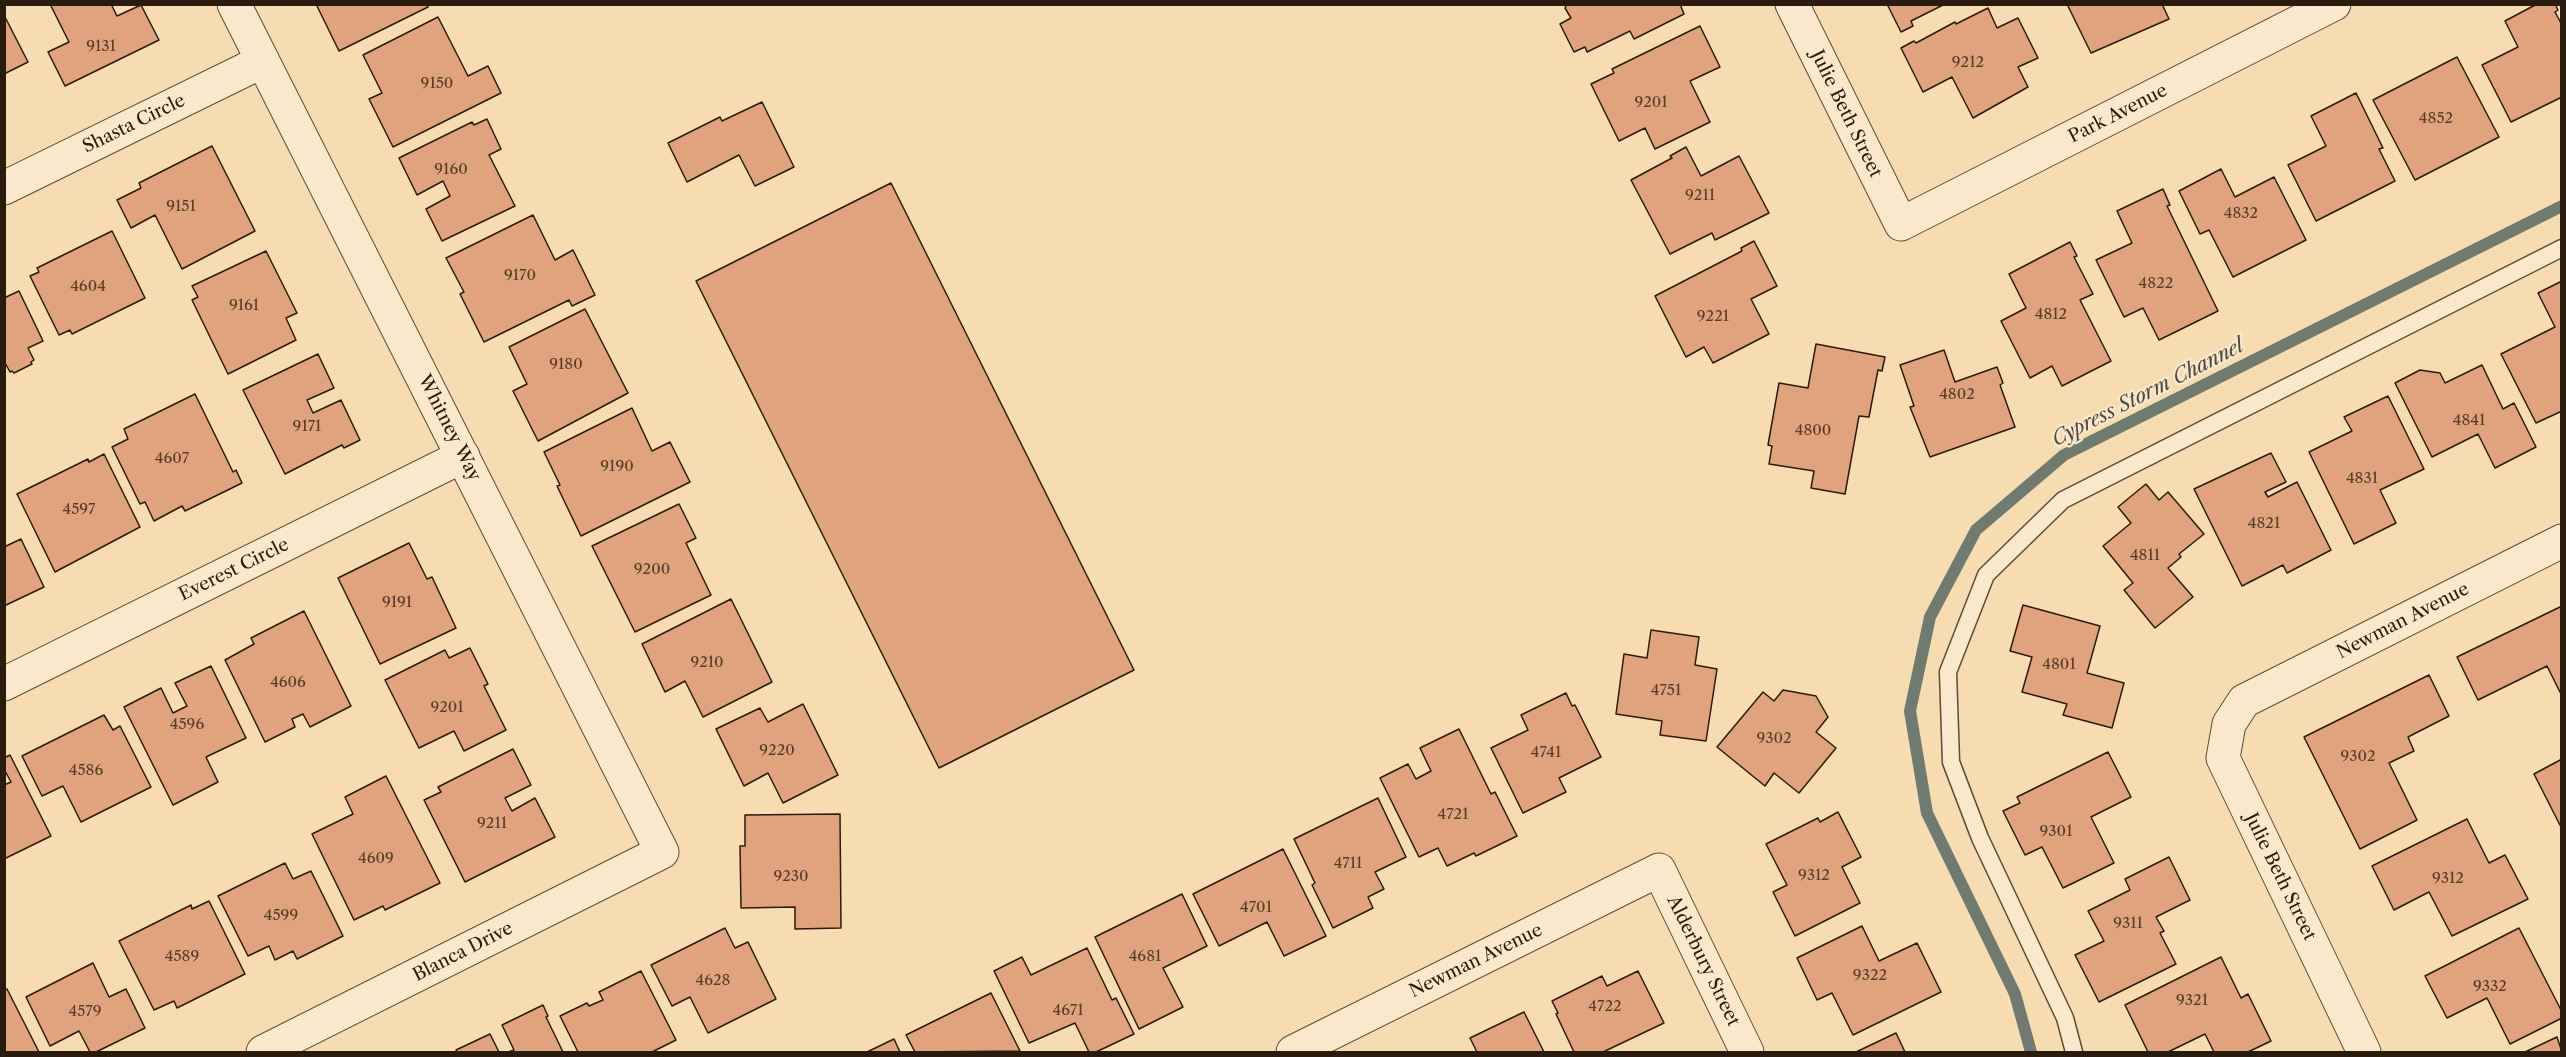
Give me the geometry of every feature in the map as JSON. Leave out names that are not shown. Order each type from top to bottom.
[{"type":"street","name":"Whitney Way","points":[[234,4],[662,852]]},
{"type":"street","name":"Julie Beth Street","points":[[1792,4],[1901,224]]},
{"type":"street","name":"Park Avenue","points":[[1901,224],[2326,6]]},
{"type":"street","name":"Shasta Circle","points":[[4,188],[263,61]]},
{"type":"street","name":"Everest Circle","points":[[4,684],[463,456]]},
{"type":"street","name":"Newman Avenue","points":[[2244,700],[2562,541]]},
{"type":"street","name":"Julie Beth Street","points":[[2244,700],[2229,724],[2223,758],[2364,1053]]},
{"type":"street","name":"Blanca Drive","points":[[263,1053],[662,852]]},
{"type":"street","name":"Newman Avenue","points":[[1293,1053],[1659,870]]},
{"type":"street","name":"Alderbury Street","points":[[1659,870],[1748,1053]]},
{"type":"lane","points":[[2074,1053],[2066,1018],[1980,838],[1951,762],[1948,672],[1986,575],[2062,500],[2562,248]]},
{"type":"building","points":[[50,4],[111,4],[117,16],[141,5],[159,40],[65,86],[48,52],[69,42]]},
{"type":"building","points":[[316,4],[427,4],[428,7],[339,51]]},
{"type":"building","points":[[1567,4],[1680,4],[1684,14],[1634,39],[1630,31],[1587,52],[1585,47],[1574,52],[1560,24],[1571,18],[1565,8]]},
{"type":"building","points":[[1887,4],[1945,4],[1911,21],[1913,26],[1901,32]]},
{"type":"building","points":[[2067,4],[2162,4],[2169,19],[2091,53]]},
{"type":"building","points":[[2537,4],[2555,4],[2558,10],[2555,12],[2562,25],[2562,97],[2511,122],[2482,65],[2518,47],[2505,21]]},
{"type":"building","points":[[1988,8],[1997,28],[2018,18],[2038,58],[2018,67],[2028,87],[1973,118],[1952,77],[1923,92],[1901,48]]},
{"type":"building","points":[[4,15],[28,62],[4,74]]},
{"type":"building","points":[[438,17],[468,76],[488,66],[501,93],[393,147],[369,99],[382,93],[363,55]]},
{"type":"building","points":[[1700,26],[1720,67],[1690,81],[1710,122],[1655,149],[1645,128],[1619,141],[1591,84],[1614,73],[1612,69]]},
{"type":"building","points":[[2457,57],[2499,137],[2415,180],[2373,100]]},
{"type":"building","points":[[2356,93],[2383,148],[2379,149],[2395,181],[2316,221],[2288,165],[2326,146],[2311,116]]},
{"type":"building","points":[[762,102],[794,167],[755,186],[739,155],[687,182],[668,143],[720,117],[722,121]]},
{"type":"building","points":[[487,119],[501,149],[489,155],[515,206],[442,241],[426,209],[450,196],[443,181],[417,195],[399,158],[472,122],[474,125]]},
{"type":"building","points":[[212,146],[255,231],[182,269],[155,215],[131,228],[117,200],[141,188],[139,183]]},
{"type":"building","points":[[1686,147],[1701,176],[1739,156],[1769,213],[1715,240],[1712,233],[1670,254],[1631,180],[1672,158],[1670,156]]},
{"type":"building","points":[[2221,169],[2235,197],[2274,177],[2306,240],[2233,277],[2209,230],[2200,234],[2179,191]]},
{"type":"building","points":[[891,183],[1134,670],[939,768],[696,281]]},
{"type":"building","points":[[2163,189],[2170,205],[2167,206],[2218,311],[2159,340],[2143,308],[2124,317],[2096,260],[2132,243],[2117,211]]},
{"type":"building","points":[[533,215],[555,260],[573,250],[595,295],[572,306],[569,300],[484,342],[460,294],[464,292],[446,258]]},
{"type":"building","points":[[112,231],[145,298],[72,334],[70,330],[59,335],[30,276],[39,272],[37,268]]},
{"type":"building","points":[[1754,241],[1777,286],[1751,299],[1769,334],[1713,363],[1704,347],[1686,357],[1655,296],[1742,251],[1741,248]]},
{"type":"building","points":[[2070,242],[2077,256],[2074,257],[2093,294],[2080,300],[2111,361],[2062,386],[2052,366],[2030,378],[2001,321],[2026,308],[2009,274]]},
{"type":"building","points":[[266,251],[297,313],[286,318],[296,340],[228,374],[192,300],[198,297],[192,286]]},
{"type":"building","points":[[2562,281],[2562,411],[2536,423],[2501,354],[2555,327],[2538,293]]},
{"type":"building","points":[[19,291],[43,341],[28,348],[34,360],[32,364],[14,373],[10,372],[4,361],[4,298]]},
{"type":"building","points":[[585,309],[628,393],[538,441],[513,391],[527,384],[509,347]]},
{"type":"building","points":[[1816,344],[1885,357],[1882,371],[1878,370],[1869,417],[1859,416],[1845,494],[1811,488],[1814,471],[1769,464],[1772,446],[1768,445],[1779,383],[1808,388]]},
{"type":"building","points":[[1944,350],[1955,382],[1997,367],[2003,383],[2000,385],[2015,427],[1930,457],[1910,407],[1914,406],[1900,365]]},
{"type":"building","points":[[318,354],[334,388],[307,400],[313,413],[341,400],[360,440],[344,448],[342,445],[285,474],[243,390]]},
{"type":"building","points":[[2482,365],[2503,409],[2514,403],[2536,447],[2495,468],[2478,434],[2432,457],[2395,383],[2420,370],[2440,373],[2445,383]]},
{"type":"building","points":[[195,394],[233,472],[236,470],[242,483],[185,511],[182,506],[154,521],[145,502],[140,504],[112,447],[128,439],[124,429]]},
{"type":"building","points":[[2388,396],[2424,469],[2380,490],[2396,523],[2354,544],[2309,452],[2352,431],[2344,417]]},
{"type":"building","points":[[632,408],[652,451],[670,442],[690,482],[581,536],[557,486],[560,485],[544,452]]},
{"type":"building","points":[[2271,453],[2286,482],[2265,492],[2268,497],[2297,482],[2331,550],[2287,573],[2283,565],[2242,586],[2194,489]]},
{"type":"building","points":[[104,454],[140,527],[55,572],[17,494],[88,459],[89,462]]},
{"type":"building","points":[[2146,484],[2159,500],[2168,492],[2204,534],[2179,554],[2181,557],[2168,568],[2193,597],[2155,628],[2124,590],[2133,583],[2103,546],[2131,523],[2118,507]]},
{"type":"building","points":[[679,504],[696,538],[686,543],[711,595],[635,632],[592,546]]},
{"type":"building","points":[[21,539],[44,587],[4,606],[4,547]]},
{"type":"building","points":[[409,543],[427,579],[432,577],[456,628],[380,664],[338,578]]},
{"type":"building","points":[[731,599],[772,682],[703,717],[685,681],[665,692],[642,644]]},
{"type":"building","points":[[2023,605],[2100,626],[2087,673],[2124,683],[2112,728],[2063,715],[2067,704],[2022,692],[2032,657],[2010,651]]},
{"type":"building","points":[[2562,606],[2562,696],[2547,666],[2478,700],[2457,657]]},
{"type":"building","points":[[304,611],[351,706],[310,727],[303,714],[292,719],[295,727],[265,742],[225,660],[254,644],[251,638]]},
{"type":"building","points":[[1651,630],[1699,637],[1695,665],[1717,669],[1706,741],[1660,735],[1662,721],[1616,714],[1624,654],[1647,658]]},
{"type":"building","points":[[470,648],[488,684],[484,686],[506,730],[464,751],[454,731],[419,748],[385,680],[445,650],[449,658]]},
{"type":"building","points":[[211,666],[246,738],[206,757],[218,782],[173,805],[124,707],[161,688],[173,713],[187,706],[175,683]]},
{"type":"building","points":[[2429,675],[2449,716],[2408,737],[2414,751],[2389,763],[2417,820],[2360,849],[2304,737]]},
{"type":"building","points":[[1783,690],[1816,696],[1828,717],[1816,732],[1836,748],[1799,793],[1774,773],[1765,786],[1717,747],[1763,692],[1774,701]]},
{"type":"building","points":[[1566,693],[1572,706],[1575,705],[1601,757],[1559,778],[1566,792],[1523,813],[1491,748],[1528,730],[1521,715]]},
{"type":"building","points":[[803,704],[838,775],[783,803],[768,773],[744,786],[716,729],[760,708],[768,722]]},
{"type":"building","points":[[104,715],[113,730],[120,726],[151,787],[81,822],[63,786],[42,796],[22,756]]},
{"type":"building","points":[[1459,729],[1491,794],[1495,792],[1517,836],[1476,856],[1474,853],[1447,866],[1438,848],[1419,857],[1380,778],[1408,764],[1416,779],[1431,771],[1420,748]]},
{"type":"building","points":[[513,749],[531,785],[505,798],[512,811],[535,798],[555,837],[465,882],[424,800],[441,792],[438,787]]},
{"type":"building","points":[[2108,752],[2131,797],[2091,817],[2114,863],[2063,888],[2042,847],[2025,855],[2003,811],[2020,803],[2017,797]]},
{"type":"building","points":[[10,755],[51,836],[4,859],[4,785],[11,782],[4,769],[4,758]]},
{"type":"building","points":[[2562,759],[2562,829],[2534,774]]},
{"type":"building","points":[[386,776],[440,883],[385,910],[383,906],[354,920],[312,834],[353,814],[345,797]]},
{"type":"building","points":[[1378,798],[1406,857],[1375,872],[1384,889],[1368,897],[1373,908],[1333,928],[1312,885],[1315,883],[1294,839]]},
{"type":"building","points":[[1838,812],[1861,857],[1842,867],[1860,903],[1795,936],[1773,892],[1787,885],[1766,844],[1818,818],[1820,822]]},
{"type":"building","points":[[840,814],[841,928],[795,929],[795,907],[741,908],[740,846],[745,846],[745,815]]},
{"type":"building","points":[[2467,819],[2489,863],[2505,855],[2528,899],[2452,936],[2429,892],[2394,910],[2372,866]]},
{"type":"building","points":[[1283,849],[1326,936],[1284,956],[1267,922],[1219,946],[1193,894]]},
{"type":"building","points":[[2169,857],[2190,900],[2156,917],[2164,931],[2160,933],[2176,964],[2099,1002],[2075,955],[2104,941],[2088,911],[2130,890],[2125,879]]},
{"type":"building","points":[[285,863],[293,879],[311,871],[343,936],[297,959],[293,951],[275,960],[269,946],[248,956],[218,896]]},
{"type":"building","points":[[1182,894],[1207,946],[1163,968],[1183,1007],[1139,1029],[1095,937]]},
{"type":"building","points":[[209,901],[245,974],[177,1008],[174,1001],[154,1010],[119,941],[191,905],[192,909]]},
{"type":"building","points":[[1862,926],[1879,961],[1917,943],[1941,992],[1853,1035],[1832,993],[1817,1000],[1797,958]]},
{"type":"building","points":[[725,928],[735,948],[748,942],[776,999],[708,1033],[690,997],[672,1006],[651,965]]},
{"type":"building","points":[[2519,928],[2562,1012],[2562,1018],[2510,1044],[2487,998],[2447,1018],[2425,976]]},
{"type":"building","points":[[1087,948],[1112,1000],[1116,998],[1134,1034],[1096,1052],[1089,1052],[1075,1023],[1029,1043],[994,971],[1022,957],[1031,975]]},
{"type":"building","points":[[2221,957],[2241,998],[2248,994],[2271,1041],[2248,1052],[2214,1052],[2205,1034],[2168,1052],[2148,1052],[2125,1005]]},
{"type":"building","points":[[93,963],[109,997],[126,989],[145,1028],[96,1052],[90,1052],[79,1031],[50,1046],[26,997]]},
{"type":"building","points":[[641,971],[676,1040],[652,1052],[578,1052],[560,1016],[587,1003],[589,1006],[603,1000],[599,992]]},
{"type":"building","points":[[1638,971],[1664,1023],[1603,1052],[1574,1052],[1552,1001],[1602,976],[1607,986]]},
{"type":"building","points":[[7,989],[39,1052],[4,1052],[4,990]]},
{"type":"building","points":[[991,993],[1020,1051],[915,1052],[906,1035]]},
{"type":"building","points":[[543,1005],[548,1016],[546,1017],[563,1052],[508,1052],[514,1050],[502,1025]]},
{"type":"building","points":[[1524,1012],[1544,1052],[1477,1052],[1470,1038]]},
{"type":"building","points":[[1896,1033],[1905,1052],[1856,1052]]},
{"type":"building","points":[[490,1034],[499,1052],[457,1052],[456,1050]]},
{"type":"building","points":[[2557,1037],[2562,1052],[2525,1052]]},
{"type":"building","points":[[894,1039],[900,1052],[867,1052]]},
{"type":"waterway","name":"Cypress Storm Channel","points":[[2031,1052],[2015,994],[1927,813],[1910,711],[1930,617],[1976,530],[2064,455],[2562,206]]}]
